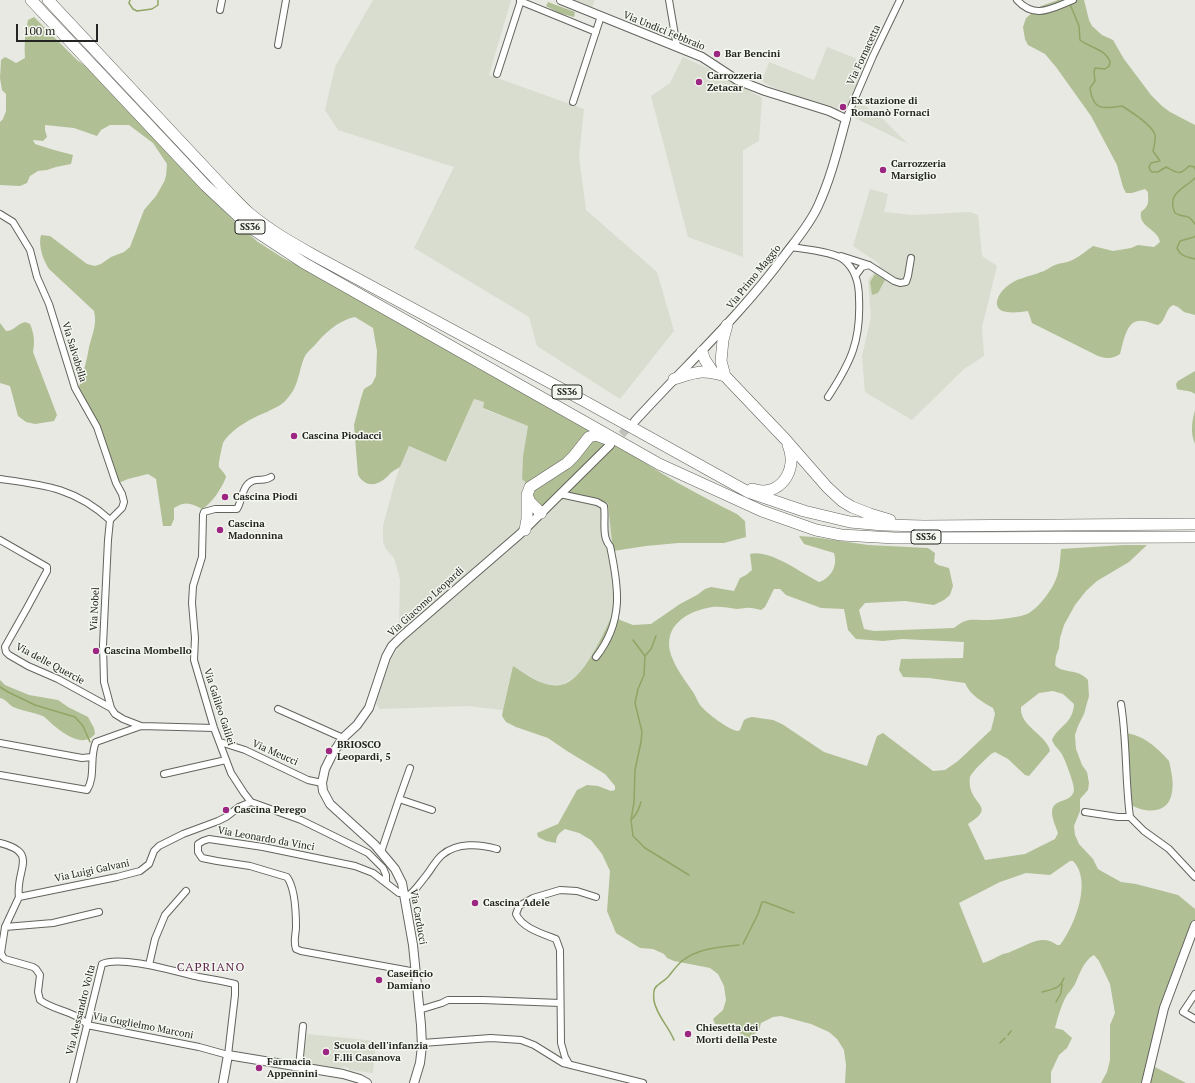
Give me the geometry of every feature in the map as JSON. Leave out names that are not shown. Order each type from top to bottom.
[{"type":"highway","name":"SS36","points":[[31,0],[205,185],[251,228],[304,263],[670,470],[762,511],[816,530],[841,535],[895,538],[1195,537]]},
{"type":"highway","name":"SS36","points":[[48,0],[225,189],[249,213],[267,226],[317,257],[579,398],[748,492],[804,511],[836,519],[882,525],[1195,524]]},
{"type":"highway","points":[[725,376],[721,361],[723,340],[727,325]]},
{"type":"highway","points":[[702,352],[721,361]]},
{"type":"highway","points":[[702,352],[705,360],[713,372]]},
{"type":"highway","points":[[674,378],[698,371],[713,372],[725,376],[786,439],[827,488],[842,501],[852,507],[895,521],[1024,525]]},
{"type":"highway","points":[[521,386],[537,399],[581,425],[585,432],[585,442]]},
{"type":"highway","points":[[522,532],[527,519],[527,496],[530,487],[567,463],[592,436],[599,435],[654,464],[670,470]]},
{"type":"highway","points":[[670,449],[702,462],[748,487],[764,491],[779,485],[786,478],[790,470],[792,460],[786,439]]},
{"type":"highway","points":[[527,496],[538,515]]},
{"type":"highway","points":[[527,511],[538,515]]},
{"type":"street","points":[[220,10],[222,0]]},
{"type":"street","points":[[278,46],[286,0]]},
{"type":"street","points":[[497,74],[520,0],[596,32]]},
{"type":"street","name":"Via Undici Febbraio","points":[[561,0],[702,57],[744,83],[764,91],[782,95],[829,111],[846,119]]},
{"type":"street","points":[[669,0],[677,47]]},
{"type":"street","name":"Via Fornacetta","points":[[846,119],[873,56],[900,0]]},
{"type":"street","points":[[1017,0],[1027,9],[1037,12],[1051,9],[1073,0]]},
{"type":"street","points":[[573,102],[601,16]]},
{"type":"street","name":"Via Primo Maggio","points":[[635,421],[674,378],[702,352],[727,325],[771,274],[791,247],[818,207],[846,119]]},
{"type":"street","name":"Via Salvabella","points":[[0,214],[13,222],[30,250],[37,277],[49,304],[74,388],[97,427],[116,483],[122,494],[124,502],[122,508],[110,520]]},
{"type":"street","points":[[791,247],[836,254],[854,259],[869,265],[894,281],[900,283],[906,282],[911,258]]},
{"type":"street","points":[[828,397],[851,356],[858,335],[860,314],[859,290],[856,275],[844,259],[836,254]]},
{"type":"street","points":[[856,275],[862,267],[869,265]]},
{"type":"street","name":"Via Giacomo Leopardi","points":[[322,784],[324,773],[330,757],[343,738],[357,725],[369,708],[386,657],[392,646],[401,636],[522,532],[610,445]]},
{"type":"street","name":"Via Galileo Galilei","points":[[251,802],[239,786],[226,760],[214,728],[194,660],[195,638],[192,603],[193,586],[202,557],[204,512],[210,510],[236,509],[246,485],[256,480],[266,480],[271,477]]},
{"type":"street","points":[[0,479],[41,485],[65,491],[87,502],[110,520]]},
{"type":"street","points":[[560,494],[598,502],[604,506],[606,542],[610,546],[616,580],[617,612],[614,626],[602,650],[596,657]]},
{"type":"street","name":"Via Nobel","points":[[110,520],[103,645],[104,682],[111,708]]},
{"type":"street","name":"Via delle Quercie","points":[[0,540],[47,567],[47,570],[28,608],[5,647],[6,652],[28,666],[58,679],[111,708]]},
{"type":"street","points":[[1121,704],[1130,817],[1144,831],[1169,849],[1195,877]]},
{"type":"street","points":[[111,708],[115,714],[123,719],[141,726],[214,728]]},
{"type":"street","points":[[278,708],[343,738]]},
{"type":"street","points":[[0,775],[87,790],[91,784],[92,757],[96,742],[141,726]]},
{"type":"street","name":"Via Meucci","points":[[220,742],[245,750],[308,780],[322,784]]},
{"type":"street","points":[[0,743],[82,758],[92,757]]},
{"type":"street","points":[[164,774],[226,760]]},
{"type":"street","points":[[381,852],[410,768]]},
{"type":"street","name":"Via Carducci","points":[[322,784],[323,791],[330,804],[367,837],[381,852],[398,872],[402,883],[413,946],[422,1043],[420,1062],[414,1083]]},
{"type":"street","points":[[399,799],[432,810]]},
{"type":"street","points":[[251,802],[301,820],[368,853],[382,868],[386,875],[386,882]]},
{"type":"street","name":"Via Luigi Galvani","points":[[18,896],[117,877],[140,871],[149,864],[154,851],[159,846],[183,834],[218,821],[226,817],[239,806],[251,802]]},
{"type":"street","points":[[1086,812],[1118,817],[1130,817]]},
{"type":"street","name":"Via Leonardo da Vinci","points":[[404,893],[399,893],[386,882],[368,871],[345,864],[263,847],[209,839],[198,844],[198,852],[202,858],[250,866],[287,878],[290,882],[293,895],[296,927],[294,944],[296,949],[416,972]]},
{"type":"street","points":[[0,843],[17,848],[22,854],[23,862],[18,887],[18,896],[5,927],[53,923],[100,912]]},
{"type":"street","points":[[404,893],[408,896],[436,861],[447,851],[464,846],[475,845],[497,849]]},
{"type":"street","name":"Via Leonardo da Vinci","points":[[386,882],[395,885],[402,883]]},
{"type":"street","points":[[569,1064],[565,1057],[561,1043],[560,950],[556,939],[540,934],[519,921],[516,914],[519,906],[533,898],[560,890],[577,891],[596,897]]},
{"type":"street","points":[[149,965],[155,939],[166,915],[186,891]]},
{"type":"street","points":[[1146,1083],[1164,1008],[1195,925]]},
{"type":"street","name":"Via Guglielmo Marconi","points":[[5,927],[1,954],[3,957],[36,969],[40,975],[38,992],[40,1000],[46,1004],[79,1019],[87,1026],[199,1047],[228,1055]]},
{"type":"street","points":[[1188,941],[1195,947]]},
{"type":"street","name":"Via Alessandro Volta","points":[[73,1083],[102,964],[116,961],[149,965],[235,984],[228,1055]]},
{"type":"street","points":[[1195,994],[1183,1012],[1195,1019]]},
{"type":"street","points":[[420,1010],[448,1000],[495,1000],[560,1003]]},
{"type":"street","points":[[299,1067],[303,1026]]},
{"type":"street","points":[[422,1043],[491,1038],[520,1040],[534,1045],[563,1063],[643,1083]]},
{"type":"street","points":[[223,1083],[228,1055],[343,1074],[360,1079],[367,1083]]},
{"type":"shaded area","points":[[373,0],[511,0],[489,75],[584,109],[579,156],[586,210],[657,272],[674,331],[620,399],[537,346],[529,317],[414,248],[454,167],[338,130],[325,110],[335,67]]},
{"type":"shaded area","points":[[573,0],[595,0],[592,8]]},
{"type":"shaded area","points":[[827,47],[855,58],[861,71],[846,117],[770,86],[762,81],[769,62],[814,80]]},
{"type":"shaded area","points":[[683,57],[718,73],[762,98],[759,141],[743,150],[743,257],[688,237],[651,96],[670,83]]},
{"type":"shaded area","points":[[857,100],[884,120],[908,144],[851,116]]},
{"type":"shaded area","points":[[870,189],[888,194],[884,212],[912,215],[970,212],[978,215],[982,256],[997,266],[982,327],[984,356],[964,369],[912,420],[865,392],[862,356],[871,317],[868,280],[880,264],[853,246]]},
{"type":"shaded area","points":[[474,399],[484,402],[483,409],[528,426],[523,456],[522,479],[530,487],[527,519],[541,513],[570,495],[586,497],[608,503],[615,569],[613,614],[592,656],[578,675],[562,685],[545,684],[513,666],[503,710],[468,706],[380,709],[376,704],[381,686],[401,637],[399,626],[400,579],[394,558],[386,549],[383,542],[383,526],[394,485],[408,446],[447,462]]},
{"type":"shaded area","points":[[307,1034],[376,1041],[373,1073],[349,1070],[349,1068],[345,1066],[340,1069],[303,1065]]},
{"type":"green space","points":[[1058,0],[1084,0],[1092,26],[1102,35],[1113,40],[1124,59],[1151,95],[1170,112],[1195,125],[1195,315],[1184,312],[1173,305],[1168,309],[1163,321],[1158,325],[1144,321],[1135,322],[1128,329],[1120,354],[1112,358],[1098,356],[1032,323],[1028,311],[1007,312],[1002,311],[997,305],[998,298],[1002,291],[1013,282],[1055,265],[1073,260],[1093,246],[1113,251],[1131,248],[1138,245],[1154,247],[1160,242],[1156,234],[1145,225],[1141,217],[1141,212],[1148,203],[1148,192],[1145,189],[1132,193],[1126,193],[1117,165],[1091,116],[1045,54],[1028,45],[1025,39],[1023,27],[1026,18],[1041,6]]},
{"type":"green space","points":[[548,2],[575,12],[574,17],[559,13],[546,6]]},
{"type":"green space","points":[[34,17],[77,60],[91,70],[104,86],[237,224],[258,242],[283,258],[621,446],[678,483],[737,514],[745,521],[746,537],[724,543],[678,543],[613,551],[608,503],[586,497],[570,495],[541,513],[530,502],[530,487],[522,479],[523,456],[528,426],[483,408],[484,402],[474,399],[446,462],[409,446],[400,467],[376,484],[368,484],[364,482],[358,475],[354,425],[364,389],[372,384],[376,376],[377,351],[373,328],[355,317],[343,321],[332,328],[307,353],[294,389],[285,401],[277,407],[242,424],[226,438],[220,455],[219,467],[226,477],[209,504],[202,509],[195,505],[181,504],[174,508],[174,519],[171,526],[163,526],[156,479],[148,474],[116,483],[97,427],[77,392],[94,327],[94,311],[49,269],[43,257],[40,239],[41,235],[50,236],[87,264],[95,266],[124,252],[130,247],[144,210],[156,196],[164,182],[167,164],[153,143],[129,125],[110,125],[101,130],[97,136],[74,128],[45,125],[47,137],[43,141],[33,140],[35,144],[73,155],[71,164],[38,171],[30,176],[27,183],[20,186],[0,185],[0,122],[6,111],[6,94],[2,90],[0,78],[1,60],[5,57],[16,63],[25,58],[25,39],[28,20]]},
{"type":"green space","points":[[875,274],[885,280],[878,293],[872,295],[870,282]]},
{"type":"green space","points":[[25,322],[30,324],[34,341],[33,352],[57,415],[54,421],[35,424],[26,422],[18,416],[10,386],[0,383],[0,323],[6,331],[11,330]]},
{"type":"green space","points":[[1195,371],[1195,394],[1189,391],[1177,389],[1176,384],[1178,381]]},
{"type":"green space","points":[[1195,410],[1195,444],[1192,436],[1192,427]]},
{"type":"green space","points":[[799,536],[868,545],[928,548],[935,553],[934,562],[938,565],[949,568],[953,586],[950,595],[934,605],[905,601],[865,603],[859,610],[864,629],[874,631],[954,628],[963,622],[970,620],[988,620],[1024,615],[1036,608],[1051,588],[1058,572],[1061,549],[1147,545],[1129,562],[1097,581],[1086,591],[1075,605],[1064,625],[1055,665],[1058,668],[1080,674],[1088,680],[1089,696],[1084,714],[1075,735],[1076,749],[1082,765],[1087,772],[1089,783],[1088,790],[1080,799],[1080,811],[1074,826],[1075,835],[1079,844],[1093,859],[1098,869],[1103,872],[1121,882],[1136,884],[1178,895],[1195,909],[1195,925],[1188,941],[1151,1065],[1186,1083],[1101,1083],[1107,1072],[1110,1060],[1110,1025],[1115,1013],[1110,984],[1099,961],[1094,955],[1087,960],[1067,995],[1060,1011],[1055,1028],[1063,1030],[1072,1038],[1067,1048],[1059,1055],[1051,1072],[1051,1083],[845,1083],[846,1065],[844,1050],[837,1039],[829,1032],[811,1024],[781,1016],[773,1017],[761,1023],[759,1030],[749,1039],[729,1025],[715,1024],[713,1019],[723,1010],[726,1000],[724,986],[718,974],[710,968],[674,961],[653,949],[640,948],[616,933],[607,911],[610,871],[602,854],[591,840],[579,833],[565,829],[558,835],[556,843],[546,841],[538,837],[537,833],[558,824],[577,790],[587,785],[598,786],[611,791],[615,790],[615,786],[605,774],[548,738],[506,722],[502,716],[513,666],[542,683],[559,685],[569,682],[585,666],[613,614],[620,620],[633,625],[651,624],[705,589],[711,587],[734,591],[740,578],[752,570],[750,554],[758,553],[776,558],[819,582],[827,578],[834,567],[834,553],[804,544]],"holes":[[[774,589],[780,589],[786,595],[821,608],[844,609],[848,630],[856,639],[883,641],[902,639],[964,642],[963,658],[901,659],[899,670],[903,677],[929,678],[965,683],[973,695],[993,708],[995,714],[991,730],[958,761],[945,770],[933,771],[883,733],[877,736],[867,766],[824,752],[782,724],[773,720],[752,717],[748,718],[744,720],[740,730],[738,731],[718,721],[700,705],[673,660],[669,645],[673,628],[686,616],[712,607],[737,609],[749,608],[761,610],[765,607]],[[1053,691],[1063,694],[1074,704],[1071,716],[1052,740],[1064,759],[1074,787],[1073,794],[1053,807],[1052,812],[1058,833],[1055,839],[1025,854],[985,860],[968,824],[976,818],[982,810],[972,794],[970,777],[974,771],[991,754],[995,752],[1008,759],[1025,775],[1029,776],[1050,751],[1048,745],[1024,720],[1022,714],[1021,707],[1039,693]],[[1070,861],[1073,861],[1079,870],[1081,880],[1081,892],[1076,916],[1060,945],[1045,940],[1040,940],[983,963],[959,903],[1000,882],[1026,873],[1050,875]]]},
{"type":"green space","points":[[0,680],[5,685],[29,695],[58,700],[88,717],[94,728],[95,734],[85,740],[79,740],[67,735],[43,716],[13,707],[4,699],[0,698]]},
{"type":"green space","points":[[1124,733],[1137,736],[1149,742],[1169,761],[1173,788],[1170,800],[1161,808],[1155,810],[1141,809],[1128,803]]},
{"type":"waterway","points":[[130,0],[129,3],[133,9],[137,11],[152,9],[158,5],[158,0]]},
{"type":"waterway","points":[[1070,4],[1079,26],[1080,40],[1101,51],[1110,62],[1109,66],[1105,69],[1095,68],[1095,81],[1090,88],[1091,96],[1096,105],[1104,108],[1122,106],[1150,127],[1155,135],[1153,151],[1160,161],[1151,163],[1149,167],[1152,172],[1158,172],[1166,167],[1178,172],[1183,171],[1189,166],[1195,167],[1195,169]]},
{"type":"waterway","points":[[1195,178],[1174,196],[1173,201],[1175,213],[1190,218],[1195,224]]},
{"type":"waterway","points":[[1195,236],[1180,241],[1177,248],[1182,254],[1195,259]]},
{"type":"waterway","points":[[656,636],[651,649],[645,656],[644,675],[638,689],[635,703],[642,732],[635,770],[634,802],[631,820],[633,836],[645,848],[689,875]]},
{"type":"waterway","points":[[633,640],[645,656]]},
{"type":"waterway","points":[[0,687],[35,705],[75,717],[83,726],[90,742]]},
{"type":"waterway","points":[[631,820],[638,812],[641,802]]},
{"type":"waterway","points":[[743,944],[758,914],[762,902],[794,913]]},
{"type":"waterway","points":[[674,1040],[660,1017],[654,1001],[654,991],[656,986],[668,977],[680,963],[695,953],[709,949],[739,945]]},
{"type":"waterway","points":[[1042,992],[1058,986],[1064,978]]},
{"type":"waterway","points":[[1056,1002],[1061,993],[1062,984]]},
{"type":"waterway","points":[[1008,1035],[1011,1031]]},
{"type":"waterway","points":[[1000,1043],[1005,1038]]},
{"type":"tunnel","points":[[613,443],[633,423]]},
{"type":"place","name":"Bar Bencini","points":[[717,54]]},
{"type":"place","name":"Carrozzeria Zetacar","points":[[699,82]]},
{"type":"place","name":"Ex stazione di Romanò Fornaci","points":[[843,107]]},
{"type":"place","name":"Carrozzeria Marsiglio","points":[[883,170]]},
{"type":"place","name":"Cascina Piodacci","points":[[294,436]]},
{"type":"place","name":"Cascina Piodi","points":[[225,497]]},
{"type":"place","name":"Cascina Madonnina","points":[[220,530]]},
{"type":"place","name":"Cascina Mombello","points":[[96,651]]},
{"type":"place","name":"BRIOSCO Leopardi, 5","points":[[329,751]]},
{"type":"place","name":"Cascina Perego","points":[[226,810]]},
{"type":"place","name":"Cascina Adele","points":[[475,903]]},
{"type":"place","name":"Caseificio Damiano","points":[[379,980]]},
{"type":"place","name":"Chiesetta dei Morti della Peste","points":[[688,1034]]},
{"type":"place","name":"Scuola dell'infanzia F.lli Casanova","points":[[326,1052]]},
{"type":"place","name":"Farmacia Appennini","points":[[259,1068]]},
{"type":"district","name":"CAPRIANO","points":[[211,968]]}]
